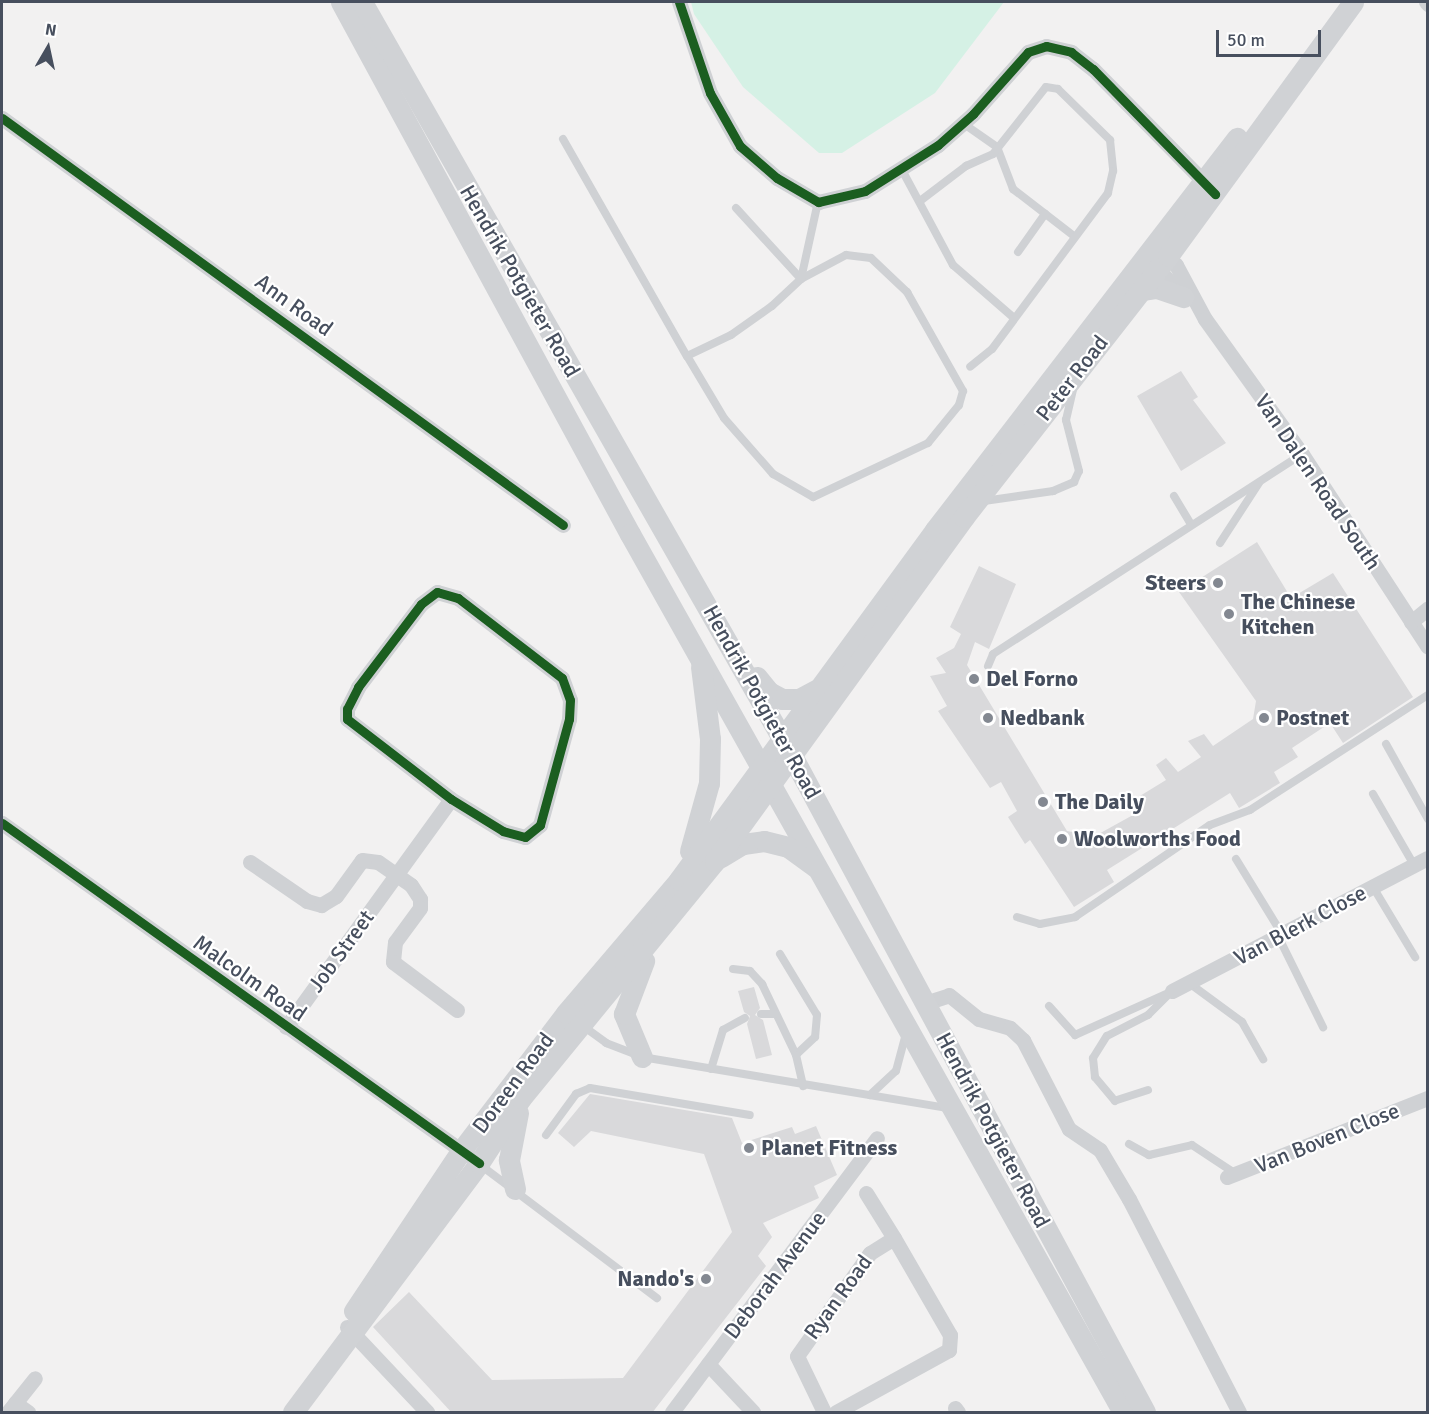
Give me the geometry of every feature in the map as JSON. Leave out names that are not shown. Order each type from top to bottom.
[{"type":"main road","name":"Hendrik Potgieter Road","points":[[342,2],[700,657],[822,871],[1123,1413]]},
{"type":"main road","name":"Hendrik Potgieter Road","points":[[362,2],[714,615],[1145,1413]]},
{"type":"main road","name":"Peter Road","points":[[1209,188],[1336,2]]},
{"type":"main road","name":"Peter Road","points":[[786,746],[818,689],[994,452],[1158,257],[1353,2]]},
{"type":"main road","name":"Peter Road","points":[[786,746],[1142,290],[1158,257]]},
{"type":"main road","points":[[1142,290],[1157,288],[1183,297]]},
{"type":"main road","points":[[714,615],[775,697],[799,699],[818,689]]},
{"type":"main road","points":[[679,880],[709,783],[710,739],[700,657]]},
{"type":"main road","points":[[766,771],[786,746]]},
{"type":"main road","name":"Doreen Road","points":[[279,1413],[350,1330],[478,1163],[573,1018],[652,941],[715,861],[766,771]]},
{"type":"main road","name":"Doreen Road","points":[[293,1413],[350,1330],[461,1151],[573,1018],[766,771]]},
{"type":"main road","points":[[715,861],[743,844],[764,841],[788,847],[822,871]]},
{"type":"main road","points":[[642,1057],[625,1024],[624,1004],[652,941]]},
{"type":"main road","points":[[515,1190],[509,1160],[521,1098]]},
{"type":"street","points":[[679,2],[710,93],[740,146],[777,178],[818,202],[865,191],[902,170],[964,124],[1028,52],[1053,47],[1071,52],[1093,69],[1209,188]]},
{"type":"street","name":"Ann Road","points":[[2,118],[563,525]]},
{"type":"street","name":"Van Dalen Road South","points":[[1158,257],[1183,297],[1205,319]]},
{"type":"street","name":"Van Dalen Road South","points":[[1158,257],[1302,454],[1428,647]]},
{"type":"street","points":[[437,592],[458,598],[555,669],[571,709],[534,833],[516,837],[451,799],[347,719],[347,709],[358,687],[421,604],[437,592]]},
{"type":"street","points":[[1411,622],[1428,608]]},
{"type":"street","name":"Job Street","points":[[286,1027],[451,799]]},
{"type":"street","name":"Malcolm Road","points":[[2,823],[478,1163]]},
{"type":"street","points":[[250,862],[307,901],[321,905],[336,896],[362,860],[378,862],[397,875],[417,892],[420,908],[395,942],[393,962],[457,1010]]},
{"type":"street","name":"Van Blerk Close","points":[[1172,991],[1421,861]]},
{"type":"street","points":[[925,1003],[949,995],[979,1018],[1010,1028],[1023,1040],[1069,1129],[1100,1150],[1129,1199],[1239,1413]]},
{"type":"street","name":"Van Boven Close","points":[[1232,1175],[1428,1098]]},
{"type":"street","name":"Deborah Avenue","points":[[672,1413],[878,1138]]},
{"type":"street","name":"Ryan Road","points":[[824,1413],[798,1365],[798,1352],[870,1253],[894,1238],[866,1193]]},
{"type":"street","points":[[837,1413],[949,1350],[950,1335],[894,1238]]},
{"type":"street","points":[[350,1330],[427,1413]]},
{"type":"street","points":[[708,1364],[753,1413]]},
{"type":"street","points":[[28,1413],[11,1408],[35,1378]]},
{"type":"lane","points":[[920,201],[998,147],[1046,87],[1058,89],[1105,133],[1112,149],[1112,183],[992,349],[970,368]]},
{"type":"lane","points":[[964,124],[998,147],[1009,184],[1075,237]]},
{"type":"lane","points":[[563,139],[687,356],[724,418],[773,474],[797,492],[822,495],[928,443],[959,405],[963,391],[907,292],[871,258],[855,254],[836,258],[801,279],[772,306],[731,335],[687,356]]},
{"type":"lane","points":[[902,170],[960,274],[1014,318]]},
{"type":"lane","points":[[801,279],[818,202]]},
{"type":"lane","points":[[736,208],[801,279]]},
{"type":"lane","points":[[1018,252],[1045,214]]},
{"type":"lane","points":[[972,507],[995,497],[1040,494],[1074,482],[1079,471],[1069,444],[1067,408],[1089,357]]},
{"type":"lane","points":[[988,666],[993,654],[1190,524],[1302,454]]},
{"type":"lane","points":[[1220,543],[1261,479]]},
{"type":"lane","points":[[1174,496],[1190,524]]},
{"type":"lane","points":[[1017,917],[1040,924],[1075,917],[1210,825],[1250,810],[1428,695]]},
{"type":"lane","points":[[1386,744],[1428,819]]},
{"type":"lane","points":[[1373,794],[1421,861]]},
{"type":"lane","points":[[1236,859],[1280,935],[1323,1027]]},
{"type":"lane","points":[[1373,886],[1415,957]]},
{"type":"lane","points":[[780,954],[818,1015],[815,1037],[796,1055]]},
{"type":"lane","points":[[733,969],[757,978],[796,1055],[803,1086]]},
{"type":"lane","points":[[1190,982],[1242,1022],[1263,1059]]},
{"type":"lane","points":[[1049,1006],[1075,1035],[1172,991]]},
{"type":"lane","points":[[1148,1090],[1116,1101],[1095,1077],[1093,1058],[1107,1036],[1148,1015],[1172,991]]},
{"type":"lane","points":[[761,1014],[775,1014]]},
{"type":"lane","points":[[573,1018],[606,1043],[642,1057],[803,1086],[953,1109]]},
{"type":"lane","points":[[711,1069],[723,1030],[745,1018]]},
{"type":"lane","points":[[870,1095],[896,1071],[907,1025]]},
{"type":"lane","points":[[546,1135],[576,1094],[590,1088],[750,1115]]},
{"type":"lane","points":[[1129,1144],[1149,1155],[1192,1144],[1232,1175]]},
{"type":"lane","points":[[478,1163],[657,1298]]},
{"type":"green space","points":[[691,2],[1004,2],[935,93],[842,153],[819,153],[743,87],[694,14]]},
{"type":"building","points":[[1181,371],[1198,397],[1193,400],[1226,443],[1181,471],[1137,396]]},
{"type":"building","points":[[1257,542],[1291,598],[1333,573],[1413,697],[1343,743],[1330,723],[1292,748],[1298,757],[1274,772],[1280,783],[1239,808],[1230,793],[1107,870],[1114,882],[1074,907],[1030,840],[1025,844],[1008,817],[1017,811],[1001,782],[990,788],[938,711],[947,706],[930,676],[946,673],[936,658],[954,648],[961,634],[950,627],[979,566],[1016,584],[989,649],[975,642],[967,665],[1067,831],[1095,836],[1133,815],[1135,799],[1166,780],[1156,765],[1166,758],[1178,772],[1201,757],[1188,741],[1204,734],[1213,746],[1253,719],[1256,701],[1179,592]]},
{"type":"building","points":[[754,987],[760,1008],[755,1015],[763,1020],[772,1055],[756,1059],[747,1024],[750,1016],[744,1012],[738,991]]},
{"type":"building","points":[[590,1094],[732,1118],[742,1143],[792,1127],[795,1134],[816,1126],[837,1175],[814,1186],[819,1198],[763,1223],[772,1237],[758,1256],[766,1266],[652,1413],[452,1413],[373,1327],[409,1292],[492,1380],[623,1378],[732,1232],[704,1154],[591,1131],[574,1147],[558,1133]]},
{"type":"cycle path","points":[[679,2],[710,93],[740,146],[777,178],[818,202],[865,191],[938,145],[973,114],[1028,52],[1046,46],[1071,52],[1093,69],[1215,194]]},
{"type":"cycle path","points":[[2,118],[563,525]]},
{"type":"cycle path","points":[[437,592],[458,598],[562,678],[570,700],[569,719],[540,825],[525,837],[503,831],[451,799],[347,719],[347,709],[358,687],[421,604],[437,592]]},
{"type":"cycle path","points":[[2,823],[479,1163]]},
{"type":"place","name":"Steers","points":[[1218,583]]},
{"type":"place","name":"The Chinese Kitchen","points":[[1229,614]]},
{"type":"place","name":"Del Forno","points":[[974,679]]},
{"type":"place","name":"Nedbank","points":[[988,718]]},
{"type":"place","name":"Postnet","points":[[1264,718]]},
{"type":"place","name":"The Daily","points":[[1043,802]]},
{"type":"place","name":"Woolworths Food","points":[[1062,839]]},
{"type":"place","name":"Planet Fitness","points":[[749,1148]]},
{"type":"place","name":"Nando's","points":[[706,1279]]}]
